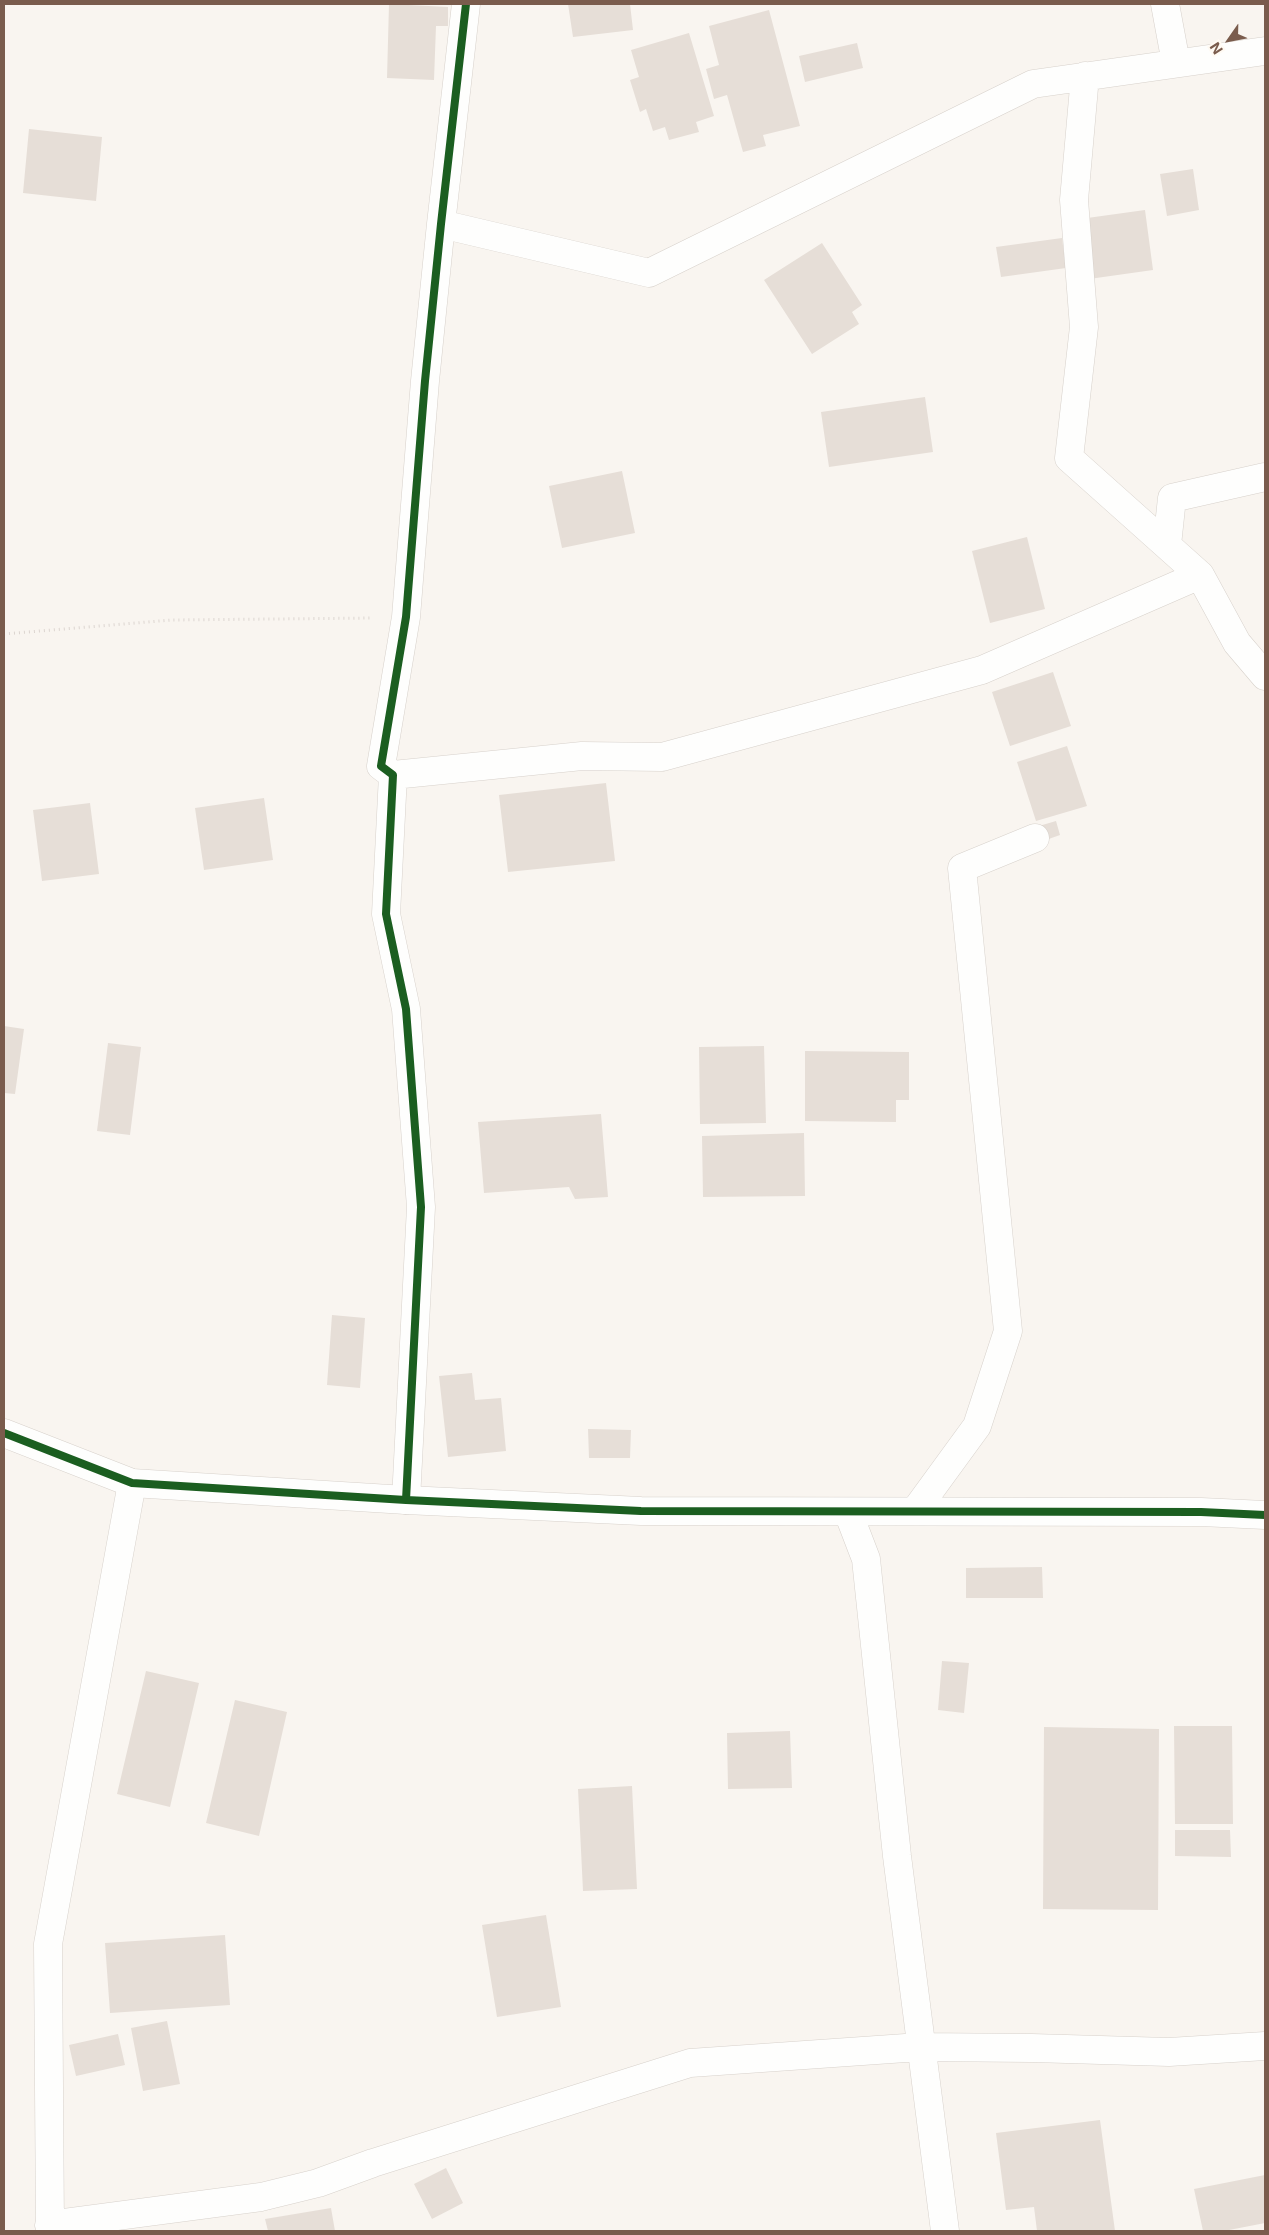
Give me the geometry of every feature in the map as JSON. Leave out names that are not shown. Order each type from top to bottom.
[{"type":"street","points":[[466,4],[440,224],[406,617],[381,766],[393,775],[582,756],[662,757],[982,670],[1200,575]]},
{"type":"street","points":[[1165,4],[1176,63]]},
{"type":"street","points":[[440,224],[649,273],[1033,84],[1265,51]]},
{"type":"street","points":[[1085,76],[1074,200],[1084,327],[1069,458],[1200,575],[1237,643],[1265,676]]},
{"type":"street","points":[[1167,545],[1172,498],[1265,477]]},
{"type":"street","points":[[393,775],[386,914],[406,1009],[422,1207],[406,1500]]},
{"type":"street","points":[[915,1511],[977,1426],[1008,1331],[962,868],[1035,838]]},
{"type":"street","points":[[4,1433],[132,1483],[406,1500],[641,1511],[1201,1512],[1265,1515]]},
{"type":"street","points":[[132,1483],[48,1944],[49,2228],[261,2197],[318,2182],[690,2063],[920,2047],[1169,2052],[1265,2046]]},
{"type":"street","points":[[848,1512],[866,1559],[897,1856],[945,2231]]},
{"type":"path","points":[[4,634],[171,620],[406,617]]},
{"type":"building","points":[[389,4],[448,7],[448,26],[436,26],[434,80],[387,78]]},
{"type":"building","points":[[568,4],[630,4],[633,30],[573,37]]},
{"type":"building","points":[[769,10],[800,126],[763,135],[766,146],[743,152],[727,95],[714,99],[706,69],[719,65],[709,26]]},
{"type":"building","points":[[689,33],[714,116],[696,122],[699,132],[669,140],[665,127],[653,131],[646,109],[640,112],[630,80],[639,77],[631,50]]},
{"type":"building","points":[[857,43],[863,68],[805,82],[799,56]]},
{"type":"building","points":[[29,129],[102,137],[96,201],[23,193]]},
{"type":"building","points":[[1193,169],[1199,210],[1167,216],[1160,174]]},
{"type":"building","points":[[1145,210],[1153,270],[1089,279],[1080,219]]},
{"type":"building","points":[[1062,238],[1066,268],[1001,277],[996,247]]},
{"type":"building","points":[[822,243],[862,305],[852,312],[859,324],[812,354],[764,280]]},
{"type":"building","points":[[925,397],[933,452],[829,467],[821,412]]},
{"type":"building","points":[[622,471],[635,533],[562,548],[549,486]]},
{"type":"building","points":[[1027,537],[1045,609],[990,623],[972,551]]},
{"type":"building","points":[[1053,672],[1071,726],[1010,746],[992,692]]},
{"type":"building","points":[[1067,746],[1087,806],[1036,821],[1017,762]]},
{"type":"building","points":[[606,783],[615,861],[508,872],[499,795]]},
{"type":"building","points":[[264,798],[273,860],[204,870],[195,808]]},
{"type":"building","points":[[90,803],[99,874],[42,881],[33,810]]},
{"type":"building","points":[[1056,821],[1060,835],[1043,841],[1039,826]]},
{"type":"building","points":[[4,1026],[24,1029],[15,1094],[4,1093]]},
{"type":"building","points":[[108,1043],[141,1047],[130,1135],[97,1131]]},
{"type":"building","points":[[764,1046],[766,1123],[700,1124],[699,1047]]},
{"type":"building","points":[[805,1051],[909,1052],[909,1100],[896,1100],[896,1122],[805,1121]]},
{"type":"building","points":[[601,1114],[608,1197],[575,1199],[569,1187],[484,1193],[478,1122]]},
{"type":"building","points":[[804,1133],[805,1196],[703,1197],[702,1136]]},
{"type":"building","points":[[332,1315],[365,1318],[360,1388],[327,1385]]},
{"type":"building","points":[[472,1373],[475,1400],[501,1398],[506,1451],[448,1457],[439,1376]]},
{"type":"building","points":[[588,1429],[631,1430],[630,1458],[589,1458]]},
{"type":"building","points":[[1042,1567],[1043,1598],[966,1598],[966,1568]]},
{"type":"building","points":[[942,1661],[969,1663],[964,1713],[938,1710]]},
{"type":"building","points":[[146,1671],[199,1683],[170,1807],[117,1794]]},
{"type":"building","points":[[235,1700],[287,1712],[259,1836],[206,1823]]},
{"type":"building","points":[[1174,1726],[1232,1726],[1233,1824],[1175,1824]]},
{"type":"building","points":[[1044,1727],[1159,1729],[1158,1910],[1043,1909]]},
{"type":"building","points":[[790,1731],[792,1788],[728,1789],[727,1733]]},
{"type":"building","points":[[632,1786],[637,1889],[583,1891],[578,1789]]},
{"type":"building","points":[[1175,1830],[1230,1830],[1231,1857],[1175,1856]]},
{"type":"building","points":[[546,1915],[561,2007],[497,2017],[482,1925]]},
{"type":"building","points":[[225,1935],[230,2005],[110,2013],[105,1943]]},
{"type":"building","points":[[167,2021],[180,2084],[143,2091],[131,2028]]},
{"type":"building","points":[[118,2034],[125,2065],[76,2076],[69,2045]]},
{"type":"building","points":[[1100,2120],[1115,2231],[1037,2231],[1034,2207],[1006,2210],[996,2133]]},
{"type":"building","points":[[446,2168],[463,2203],[432,2219],[414,2184]]},
{"type":"building","points":[[1265,2175],[1265,2223],[1224,2231],[1203,2231],[1194,2189]]},
{"type":"building","points":[[331,2208],[335,2231],[268,2231],[265,2219]]},
{"type":"cycle path","points":[[406,1500],[421,1207],[406,1009],[386,914],[393,775],[381,766],[406,617],[425,381],[466,4]]},
{"type":"cycle path","points":[[4,1433],[132,1483],[406,1500],[641,1511],[1201,1512],[1265,1515]]}]
